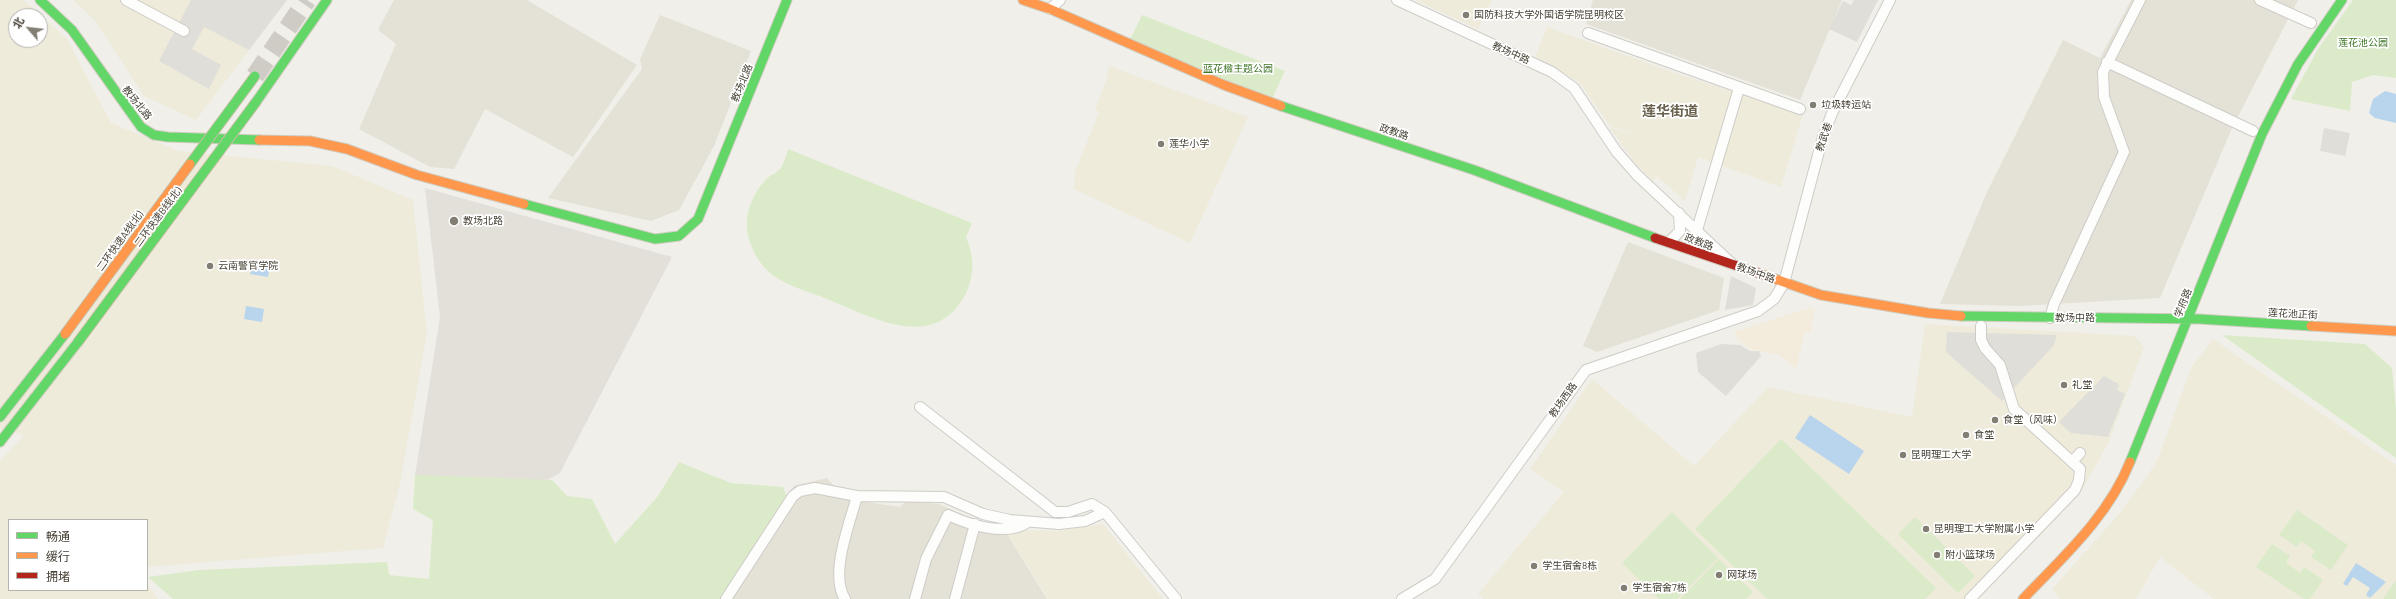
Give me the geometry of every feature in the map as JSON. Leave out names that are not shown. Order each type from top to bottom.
[{"type":"main road","name":"教场北路","points":[[40,0],[72,30],[141,128],[154,135],[168,137],[310,140],[347,149],[417,175],[655,239],[679,236],[698,219],[787,0]]},
{"type":"main road","name":"二环快速B线(北)","points":[[0,442],[78,342],[256,102],[327,0]]},
{"type":"main road","points":[[300,40],[333,0]]},
{"type":"main road","points":[[1023,0],[1050,9]]},
{"type":"main road","name":"学府路","points":[[2023,599],[2084,538],[2119,488],[2137,451],[2260,140],[2282,92],[2309,43],[2342,0]]},
{"type":"main road","name":"政教路","points":[[1050,9],[1224,85],[1283,107],[1474,170],[1734,266]]},
{"type":"main road","name":"二环快速A线(北)","points":[[0,417],[65,334],[255,76]]},
{"type":"main road","name":"教场中路","points":[[1734,266],[1821,295],[1928,313],[1982,318],[2188,320]]},
{"type":"main road","name":"莲花池正街","points":[[2188,320],[2396,331]]},
{"type":"street","points":[[126,0],[184,31]]},
{"type":"street","points":[[1050,9],[1060,0]]},
{"type":"street","name":"教场中路","points":[[1397,0],[1565,80],[1574,88],[1616,151],[1637,175],[1734,266]]},
{"type":"street","name":"教武巷","points":[[1784,283],[1822,140],[1832,113],[1890,0]]},
{"type":"street","points":[[2050,318],[2054,304],[2124,152],[2104,97],[2103,72],[2140,0]]},
{"type":"street","points":[[2260,0],[2310,23]]},
{"type":"street","points":[[1588,33],[1800,109]]},
{"type":"street","points":[[2107,62],[2253,131]]},
{"type":"street","points":[[1697,230],[1739,88]]},
{"type":"street","points":[[1669,242],[1680,231],[1679,213]]},
{"type":"street","name":"教场西路","points":[[1402,599],[1435,579],[1586,370],[1593,366],[1758,311],[1774,299],[1784,283]]},
{"type":"street","points":[[1970,599],[2075,490],[2080,480],[2080,469],[2014,409],[2000,365],[1985,348],[1981,340],[1981,326]]},
{"type":"street","points":[[920,407],[1055,512],[1068,512],[1092,504],[1105,512],[1176,599]]},
{"type":"street","points":[[2072,462],[2080,453]]},
{"type":"street","points":[[726,599],[793,496],[800,491],[815,488],[857,496],[944,497],[983,514],[1059,524],[1085,521],[1105,512]]},
{"type":"street","points":[[845,599],[841,594],[838,568],[857,496]]},
{"type":"street","points":[[915,599],[926,559],[948,515],[975,524],[1004,529],[1021,526],[1029,521]]},
{"type":"street","points":[[954,599],[975,524]]},
{"type":"shaded area","name":"云南警官学院","points":[[0,0],[24,0],[33,8],[8,8],[8,48],[48,48],[48,22],[67,39],[111,123],[179,151],[332,166],[413,200],[427,333],[400,483],[383,548],[148,567],[148,519],[8,519],[8,591],[148,591],[148,585],[158,599],[0,599],[0,461],[24,435],[0,428]]},
{"type":"shaded area","points":[[73,0],[287,0],[196,120],[144,96],[95,21]]},
{"type":"shaded area","points":[[191,0],[287,0],[249,50],[204,27],[192,49],[221,65],[209,89],[159,61]]},
{"type":"shaded area","points":[[394,0],[527,0],[637,65],[573,157],[485,109],[454,169],[430,167],[359,129],[396,44],[378,30]]},
{"type":"shaded area","name":"国防科技大学外国语学院昆明校区","points":[[1415,0],[1492,0],[1478,29]]},
{"type":"shaded area","points":[[1593,0],[1842,0],[1800,100],[1586,24]]},
{"type":"shaded area","points":[[1854,0],[1878,0],[1857,42],[1829,29],[1843,1],[1851,5]]},
{"type":"shaded area","points":[[2131,0],[2298,0],[2232,128],[2160,298],[2018,306],[1940,304],[1987,192],[2063,40],[2100,58]]},
{"type":"shaded area","points":[[660,15],[751,51],[714,146],[679,210],[651,221],[548,198],[642,69],[640,59]]},
{"type":"shaded area","points":[[1547,27],[1675,73],[1803,114],[1781,187],[1610,126],[1579,82],[1535,57]]},
{"type":"shaded area","name":"莲华小学","points":[[1109,66],[1248,117],[1190,243],[1074,189],[1075,172],[1099,112],[1095,109],[1107,78]]},
{"type":"shaded area","points":[[1609,127],[1698,157],[1685,201],[1657,176],[1653,181],[1636,164]]},
{"type":"shaded area","points":[[2324,128],[2350,133],[2345,156],[2320,151]]},
{"type":"shaded area","points":[[425,188],[672,257],[560,473],[501,505],[415,475],[440,317]]},
{"type":"shaded area","points":[[1628,242],[1724,278],[1719,310],[1597,352],[1583,346]]},
{"type":"shaded area","points":[[1731,276],[1756,288],[1753,305],[1725,310]]},
{"type":"shaded area","points":[[1809,308],[1815,309],[1810,333],[1805,332],[1796,368],[1779,355],[1750,349],[1738,340],[1734,332]]},
{"type":"shaded area","name":"昆明理工大学","points":[[1925,324],[2135,336],[2144,347],[2108,444],[2079,495],[1979,599],[1483,599],[1478,594],[1564,492],[1530,469],[1592,379],[1694,466],[1768,387],[1912,417]]},
{"type":"shaded area","points":[[1947,332],[2057,335],[2054,345],[2002,401],[1946,352]]},
{"type":"shaded area","points":[[2213,339],[2396,465],[2396,599],[2214,599],[2160,557],[2136,599],[2060,599],[2052,589],[2119,514],[2148,475],[2158,459],[2191,368]]},
{"type":"shaded area","points":[[1721,344],[1740,345],[1750,351],[1759,351],[1761,356],[1726,396],[1698,372],[1696,353]]},
{"type":"shaded area","points":[[2104,376],[2119,384],[2117,390],[2125,394],[2108,437],[2071,433],[2059,422]]},
{"type":"shaded area","points":[[827,478],[846,499],[900,507],[906,501],[939,504],[1007,534],[1047,599],[720,599],[794,486]]},
{"type":"shaded area","points":[[1103,524],[1163,599],[1048,599],[1007,533],[1030,530],[1058,531]]},
{"type":"green space","name":"莲花池公园","points":[[2353,0],[2396,0],[2396,78],[2373,75],[2352,82],[2350,111],[2291,99],[2318,49]]},
{"type":"green space","name":"蓝花楹主题公园","points":[[1142,15],[1285,71],[1273,97],[1241,87],[1130,40]]},
{"type":"green space","points":[[788,149],[972,223],[966,237],[972,258],[971,279],[966,293],[953,312],[938,322],[920,326],[902,326],[863,314],[796,287],[780,280],[767,270],[755,254],[748,235],[747,221],[749,209],[757,190],[765,180],[780,169]]},
{"type":"green space","points":[[2222,335],[2365,344],[2392,368],[2396,409],[2396,458]]},
{"type":"green space","points":[[1781,439],[1936,588],[1925,599],[1767,599],[1695,529]]},
{"type":"green space","points":[[679,462],[731,483],[783,487],[787,497],[720,599],[173,599],[148,577],[199,570],[387,562],[389,575],[429,579],[433,520],[413,509],[415,475],[552,480],[567,496],[592,499],[615,544],[658,496]]},
{"type":"green space","points":[[2297,510],[2348,545],[2331,570],[2311,557],[2315,551],[2301,541],[2297,547],[2279,535]]},
{"type":"green space","points":[[1672,512],[1718,558],[1677,599],[1659,599],[1622,563]]},
{"type":"green space","name":"附小篮球场","points":[[1915,517],[1975,576],[1958,593],[1898,534]]},
{"type":"green space","points":[[2272,544],[2290,556],[2286,563],[2300,573],[2304,567],[2323,580],[2310,599],[2304,599],[2256,567]]},
{"type":"green space","name":"网球场","points":[[1719,559],[1753,592],[1746,599],[1680,599]]},
{"type":"green space","points":[[2396,580],[2396,599],[2383,599]]},
{"type":"water","points":[[2385,91],[2396,94],[2396,123],[2375,118],[2369,113],[2373,99]]},
{"type":"water","points":[[252,261],[270,264],[268,277],[250,274]]},
{"type":"water","points":[[246,306],[264,309],[262,322],[244,319]]},
{"type":"water","points":[[1810,415],[1864,451],[1849,474],[1795,438]]},
{"type":"water","points":[[2356,563],[2386,582],[2370,598],[2366,595],[2370,588],[2353,577],[2347,586],[2343,584]]},
{"type":"tunnel","points":[[255,76],[307,0]]},
{"type":"traffic: fast","points":[[40,0],[72,30],[141,127],[154,135],[168,137],[259,140]]},
{"type":"traffic: fast","points":[[256,102],[327,0]]},
{"type":"traffic: fast","points":[[524,204],[655,239],[679,236],[698,219],[787,0]]},
{"type":"traffic: fast","points":[[2130,462],[2262,134],[2298,64],[2342,0]]},
{"type":"traffic: fast","points":[[190,164],[255,76]]},
{"type":"traffic: fast","points":[[78,342],[256,102]]},
{"type":"traffic: fast","points":[[1281,106],[1474,170],[1655,238]]},
{"type":"traffic: fast","points":[[1961,316],[2199,319],[2311,326]]},
{"type":"traffic: fast","points":[[0,417],[65,334]]},
{"type":"traffic: fast","points":[[0,442],[78,342]]},
{"type":"traffic: slow","points":[[1023,0],[1050,9],[1224,85],[1281,106]]},
{"type":"traffic: slow","points":[[259,140],[310,141],[347,149],[417,175],[524,204]]},
{"type":"traffic: slow","points":[[65,334],[190,164]]},
{"type":"traffic: slow","points":[[1761,274],[1821,295],[1928,313],[1961,316]]},
{"type":"traffic: slow","points":[[2311,326],[2396,331]]},
{"type":"traffic: slow","points":[[2023,599],[2069,552],[2097,518],[2110,501],[2130,462]]},
{"type":"traffic: jam","points":[[1655,238],[1761,274]]},
{"type":"place","name":"国防科技大学外国语学院昆明校区","points":[[1466,15]]},
{"type":"place","name":"垃圾转运站","points":[[1813,105]]},
{"type":"place","name":"莲华小学","points":[[1161,144]]},
{"type":"place","name":"教场北路","points":[[454,221]]},
{"type":"place","name":"云南警官学院","points":[[210,266]]},
{"type":"place","name":"礼堂","points":[[2064,385]]},
{"type":"place","name":"食堂（风味）","points":[[1995,420]]},
{"type":"place","name":"食堂","points":[[1966,435]]},
{"type":"place","name":"昆明理工大学","points":[[1903,455]]},
{"type":"place","name":"昆明理工大学附属小学","points":[[1926,529]]},
{"type":"place","name":"附小篮球场","points":[[1937,555]]},
{"type":"place","name":"学生宿舍8栋","points":[[1534,566]]},
{"type":"place","name":"网球场","points":[[1719,575]]},
{"type":"place","name":"学生宿舍7栋","points":[[1624,588]]},
{"type":"district","name":"莲华街道","points":[[1670,111]]}]
